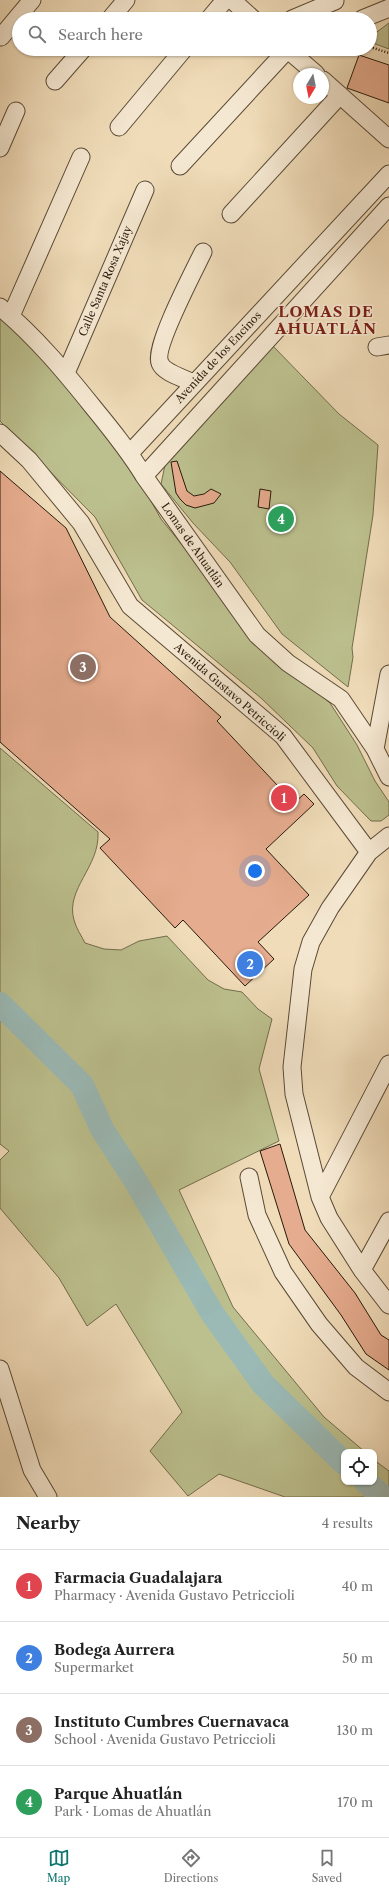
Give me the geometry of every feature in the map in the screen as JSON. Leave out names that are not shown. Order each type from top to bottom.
[{"type":"street","points":[[22,12],[32,0]]},
{"type":"street","points":[[116,12],[126,0]]},
{"type":"street","points":[[215,12],[225,0]]},
{"type":"street","points":[[232,0],[245,12]]},
{"type":"street","points":[[309,12],[335,1]]},
{"type":"street","points":[[377,13],[389,8]]},
{"type":"street","points":[[1,37],[12,24]]},
{"type":"street","points":[[55,80],[77,56]]},
{"type":"street","points":[[118,127],[178,56]]},
{"type":"street","points":[[180,166],[282,56]]},
{"type":"street","points":[[296,56],[309,68]]},
{"type":"street","points":[[329,85],[389,139]]},
{"type":"street","points":[[231,214],[340,95]]},
{"type":"street","points":[[0,148],[16,111]]},
{"type":"street","points":[[6,312],[81,157]]},
{"type":"street","name":"Avenida de los Encinos","points":[[130,453],[389,174]]},
{"type":"street","name":"Calle Santa Rosa Xajay","points":[[66,373],[144,190]]},
{"type":"street","points":[[144,476],[389,206]]},
{"type":"street","points":[[194,383],[163,368],[159,361],[159,352],[169,325],[203,252]]},
{"type":"street","name":"Lomas de Ahuatlán","points":[[6,312],[66,373],[130,453],[144,476],[257,635],[288,663],[341,699],[376,750],[389,777]]},
{"type":"street","name":"Avenida Gustavo Petriccioli","points":[[0,433],[29,460],[81,522],[130,606],[283,736],[369,852]]},
{"type":"street","points":[[376,750],[389,674]]},
{"type":"street","points":[[389,836],[369,852],[330,908],[311,942],[303,969],[293,1073],[294,1094],[320,1197],[329,1218],[362,1270],[389,1304]]},
{"type":"street","points":[[320,1197],[389,1064]]},
{"type":"street","points":[[249,1176],[257,1215],[283,1272],[319,1324],[356,1367],[389,1392]]},
{"type":"street","points":[[362,1270],[389,1221]]},
{"type":"street","points":[[0,1369],[32,1470],[48,1497]]},
{"type":"path","points":[[377,49],[389,53]]},
{"type":"green space","points":[[389,23],[389,49],[377,45],[377,32]]},
{"type":"green space","points":[[0,313],[11,322],[49,368],[90,409],[116,438],[161,519],[222,594],[245,632],[330,703],[357,745],[375,781],[389,802],[389,815],[381,821],[371,821],[337,786],[313,748],[261,698],[142,600],[95,517],[0,421]]},
{"type":"green space","points":[[271,344],[339,414],[378,445],[373,515],[352,648],[353,657],[348,687],[282,634],[230,562],[193,523],[161,484],[165,465]]},
{"type":"green space","points":[[0,748],[98,832],[94,856],[74,898],[74,920],[85,943],[104,949],[121,950],[139,941],[167,936],[208,980],[224,989],[242,992],[258,1009],[272,1019],[259,1069],[279,1141],[179,1190],[233,1307],[324,1417],[361,1449],[341,1449],[341,1485],[377,1485],[377,1462],[389,1471],[389,1497],[285,1497],[219,1474],[188,1496],[150,1451],[182,1412],[116,1304],[87,1326],[59,1278],[0,1208],[0,1160],[9,1151],[0,1144]]},
{"type":"building","points":[[359,56],[389,65],[389,103],[347,88]]},
{"type":"building","points":[[177,461],[187,491],[194,496],[204,494],[211,489],[221,494],[214,503],[195,508],[186,505],[180,499],[176,493],[171,462]]},
{"type":"building","points":[[0,471],[66,528],[110,617],[221,717],[217,721],[294,803],[304,794],[314,804],[266,849],[309,895],[258,942],[274,959],[245,986],[183,920],[175,928],[100,848],[110,839],[0,742]]},
{"type":"building","points":[[260,489],[271,491],[269,509],[258,507]]},
{"type":"building","points":[[280,1144],[305,1230],[355,1293],[381,1335],[389,1340],[389,1370],[366,1354],[341,1315],[289,1244],[260,1151]]},
{"type":"waterway","points":[[0,1004],[82,1085],[102,1129],[135,1180],[212,1313],[263,1384],[341,1460]]},
{"type":"waterway","points":[[369,1485],[383,1497]]},
{"type":"place","name":"Parque Ahuatlán","points":[[281,519]]},
{"type":"place","name":"Instituto Cumbres Cuernavaca","points":[[83,667]]},
{"type":"place","name":"Farmacia Guadalajara","points":[[284,798]]},
{"type":"place","name":"Bodega Aurrera","points":[[250,964]]},
{"type":"district","name":"LOMAS DE AHUATLÁN","points":[[326,320]]}]
